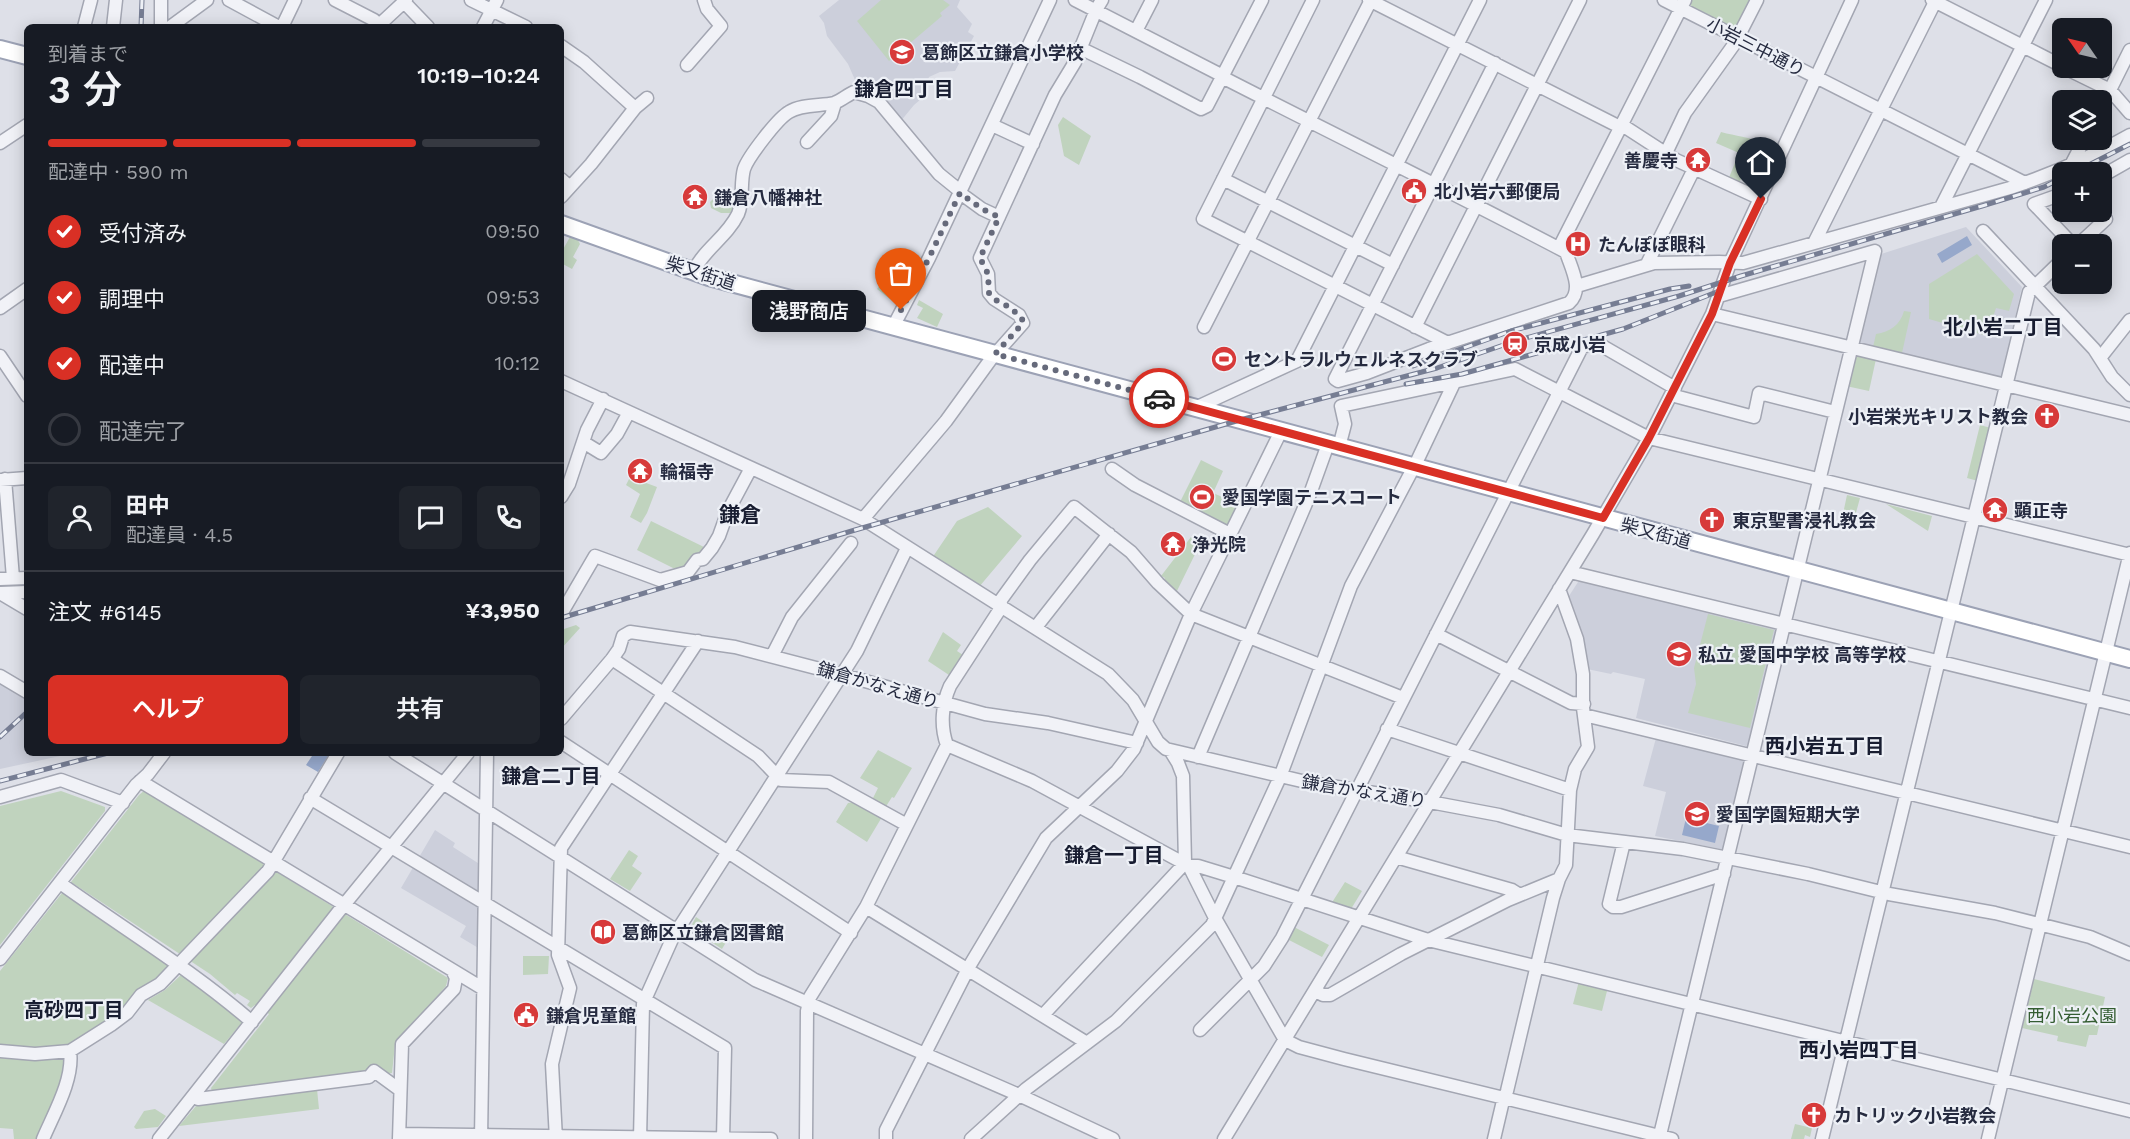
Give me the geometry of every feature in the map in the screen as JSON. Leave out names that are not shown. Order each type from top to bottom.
[{"type":"main road","points":[[0,49],[24,55]]},
{"type":"main road","name":"柴又街道","points":[[564,225],[693,272],[2130,659]]},
{"type":"street","points":[[85,24],[91,0]]},
{"type":"street","points":[[113,24],[116,0]]},
{"type":"street","points":[[160,24],[161,0]]},
{"type":"street","points":[[174,24],[207,0]]},
{"type":"street","points":[[229,0],[274,24]]},
{"type":"street","points":[[282,24],[295,0]]},
{"type":"street","points":[[334,0],[374,20],[377,24]]},
{"type":"street","points":[[471,0],[494,5],[522,24]]},
{"type":"street","points":[[687,65],[721,26],[704,0]]},
{"type":"street","points":[[893,327],[929,258],[1050,0]]},
{"type":"street","points":[[1075,0],[1099,5],[1136,31],[1309,122],[1396,166],[1434,185],[1476,206],[1566,252],[1576,286],[1574,297],[1564,305],[1338,381],[1335,379],[1373,306],[1434,185],[1495,63]]},
{"type":"street","points":[[1136,31],[1152,0]]},
{"type":"street","points":[[1080,48],[1201,109],[1207,106],[1262,0]]},
{"type":"street","points":[[1313,0],[1203,219],[1448,343]]},
{"type":"street","points":[[1204,327],[1370,0],[1537,86],[1621,126],[1695,169],[1761,199]]},
{"type":"street","points":[[1195,408],[1297,361],[1480,0]]},
{"type":"street","points":[[1415,327],[1580,0]]},
{"type":"street","name":"小岩三中通り","points":[[1664,0],[1683,4],[1738,38],[2025,183]]},
{"type":"street","points":[[1666,153],[1685,112],[1738,38],[1757,0]]},
{"type":"street","points":[[1224,1139],[1603,518],[1649,438],[1712,314],[1730,263],[1852,0]]},
{"type":"street","points":[[1941,207],[2046,0]]},
{"type":"street","points":[[380,24],[405,1],[425,24]]},
{"type":"street","points":[[1814,243],[1934,1],[2052,61]]},
{"type":"street","points":[[1559,248],[1683,4]]},
{"type":"street","points":[[484,24],[494,5]]},
{"type":"street","points":[[863,519],[946,422],[995,354],[1023,323],[1019,315],[994,299],[989,293],[988,274],[980,258],[1099,5]]},
{"type":"street","points":[[564,48],[584,62],[635,108]]},
{"type":"street","points":[[2086,78],[2110,90],[2130,50]]},
{"type":"street","points":[[693,272],[709,247],[724,234],[738,214],[745,167],[753,153],[779,122],[789,112],[835,103],[854,92],[879,102],[939,174],[982,209],[999,217]]},
{"type":"street","points":[[2112,92],[2130,113]]},
{"type":"street","points":[[566,183],[647,98]]},
{"type":"street","points":[[807,142],[831,116],[835,103]]},
{"type":"street","points":[[992,124],[1033,144]]},
{"type":"street","points":[[0,143],[24,127]]},
{"type":"street","points":[[2077,162],[2130,135]]},
{"type":"street","points":[[2112,170],[2130,160]]},
{"type":"street","points":[[1647,264],[1695,169]]},
{"type":"street","points":[[1576,286],[1647,264],[1743,264],[1984,196],[2052,172]]},
{"type":"street","points":[[1222,179],[1393,266]]},
{"type":"street","points":[[2052,198],[2034,204],[2062,234]]},
{"type":"street","points":[[2090,234],[2103,222]]},
{"type":"street","points":[[1983,231],[2094,349],[2112,377],[2130,395]]},
{"type":"street","points":[[564,382],[863,519],[1108,674],[1125,690],[1146,722],[1178,763],[1183,776],[1187,865],[1286,1040],[1299,1047],[1664,1138],[1691,1005],[1875,251],[1719,296]]},
{"type":"street","points":[[1822,1139],[2029,292],[2052,269]]},
{"type":"street","points":[[0,308],[24,291]]},
{"type":"street","points":[[1712,314],[2130,416]]},
{"type":"street","points":[[2100,358],[2130,320]]},
{"type":"street","points":[[1200,1030],[1264,966],[1275,951],[1582,347],[1597,343],[1673,392],[1754,417],[1759,393],[1835,412]]},
{"type":"street","points":[[0,356],[23,381]]},
{"type":"street","points":[[1198,757],[1310,494],[1346,424],[1341,406],[1515,369],[1649,438],[2130,554],[2125,596],[2094,699],[1988,1139]]},
{"type":"street","points":[[971,1139],[1019,1095],[1116,1021],[1212,925],[1280,777],[1351,586],[1454,383]]},
{"type":"street","points":[[564,487],[587,430],[603,399]]},
{"type":"street","points":[[583,442],[601,453],[617,434],[629,412]]},
{"type":"street","points":[[886,1139],[886,1130],[968,970],[1046,838],[1121,767],[1137,743],[1191,614],[1281,431]]},
{"type":"street","points":[[564,609],[595,556],[660,580],[688,572],[697,560],[703,558],[712,548],[728,511],[751,468]]},
{"type":"street","points":[[1112,470],[1135,485],[1230,534]]},
{"type":"street","points":[[24,478],[3,480],[6,578],[24,578]]},
{"type":"street","points":[[806,1139],[808,1004],[810,997],[866,907],[947,745],[943,703],[950,686],[1030,560],[1074,507],[1131,552],[1158,583],[1191,614],[1403,699]]},
{"type":"street","points":[[1036,627],[1109,534]]},
{"type":"street","points":[[772,656],[792,617],[851,543]]},
{"type":"street","points":[[640,1138],[643,1004],[677,930],[857,651],[907,548]]},
{"type":"street","points":[[1570,572],[2130,708]]},
{"type":"street","points":[[1494,1139],[1558,881],[1566,865],[1570,790],[1575,769],[1588,747],[1578,639],[1559,589]]},
{"type":"street","points":[[0,593],[24,592]]},
{"type":"street","points":[[0,593],[24,607]]},
{"type":"street","name":"鎌倉かなえ通り","points":[[612,659],[619,650],[621,639],[630,632],[698,641],[772,656],[985,714],[1048,723],[1137,743]]},
{"type":"street","points":[[1436,634],[1585,712],[2130,847]]},
{"type":"street","points":[[556,1138],[552,1064],[570,988],[558,955],[561,848],[698,641]]},
{"type":"street","points":[[564,715],[612,659],[758,756],[776,776],[785,781],[828,782],[907,825]]},
{"type":"street","points":[[0,676],[24,690]]},
{"type":"street","points":[[1387,729],[1570,790]]},
{"type":"street","points":[[564,744],[851,933]]},
{"type":"street","points":[[947,745],[1032,781],[1187,865],[1234,877],[1428,940],[2130,1111]]},
{"type":"street","name":"鎌倉かなえ通り","points":[[1166,748],[1280,777],[1430,802],[1520,820],[1567,835],[1683,849],[1808,874],[1883,892],[1995,913],[2090,937],[2130,954]]},
{"type":"street","points":[[0,959],[161,756]]},
{"type":"street","points":[[0,1051],[35,1054],[70,1051],[127,1013],[141,995],[160,984],[179,965],[267,871],[336,756]]},
{"type":"street","points":[[399,756],[755,980],[1019,1095],[1094,1135],[1113,1139]]},
{"type":"street","points":[[159,1139],[344,905],[466,756]]},
{"type":"street","points":[[481,1137],[487,756]]},
{"type":"street","points":[[0,797],[62,780],[123,803]]},
{"type":"street","points":[[140,781],[482,988]]},
{"type":"street","points":[[310,798],[725,1048],[723,1139]]},
{"type":"street","points":[[1624,842],[1609,904],[1613,907],[1621,907],[1724,874]]},
{"type":"street","points":[[1396,857],[1512,890],[1520,895]]},
{"type":"street","points":[[1043,1015],[1187,865]]},
{"type":"street","points":[[1315,991],[1323,995],[1330,995],[1428,940],[1520,895],[1558,881]]},
{"type":"street","points":[[60,883],[222,995],[252,1022]]},
{"type":"street","points":[[866,907],[1087,1043]]},
{"type":"street","points":[[452,970],[456,978],[454,989],[402,1044],[400,1136],[771,1139]]},
{"type":"street","points":[[43,1139],[68,1076],[70,1051]]},
{"type":"street","points":[[194,1095],[198,1099],[359,1079],[369,1077],[374,1071],[400,1090]]},
{"type":"shaded area","name":"葛飾区立鎌倉小学校","points":[[839,0],[960,0],[957,7],[972,24],[968,32],[974,36],[955,71],[940,72],[929,77],[926,84],[927,94],[900,122],[859,89],[848,64],[827,36],[824,23],[819,16]]},
{"type":"shaded area","points":[[1966,227],[2022,287],[2002,375],[1998,378],[1857,346],[1878,255]]},
{"type":"shaded area","name":"私立 愛国中学校 高等学校","points":[[1580,579],[1776,625],[1779,630],[1750,743],[1746,746],[1636,718],[1645,679],[1587,669],[1567,599]]},
{"type":"shaded area","points":[[0,681],[24,696],[24,756],[60,756],[0,769]]},
{"type":"shaded area","name":"愛国学園短期大学","points":[[1656,738],[1746,761],[1726,850],[1655,836],[1666,792],[1643,786]]},
{"type":"shaded area","points":[[435,830],[455,843],[453,847],[481,865],[480,949],[460,937],[466,926],[401,888]]},
{"type":"green space","points":[[881,0],[943,0],[950,5],[940,13],[942,16],[889,61],[857,21]]},
{"type":"green space","points":[[1691,0],[1751,0],[1737,28],[1734,29],[1692,8]]},
{"type":"green space","points":[[1063,117],[1091,136],[1079,165],[1064,156],[1058,125]]},
{"type":"green space","points":[[1721,132],[1764,143],[1755,161],[1750,159],[1738,185],[1728,180],[1739,153],[1716,143]]},
{"type":"green space","points":[[725,194],[729,200],[733,195],[737,197],[736,204],[730,213],[721,213],[711,208],[710,202],[717,195]]},
{"type":"green space","points":[[570,237],[578,240],[580,244],[573,257],[577,260],[572,269],[564,265],[564,248]]},
{"type":"green space","points":[[1977,254],[2014,294],[2009,311],[1996,308],[1987,336],[1929,319],[1929,284]]},
{"type":"green space","points":[[908,263],[918,271],[899,306],[877,289],[893,267],[904,266]]},
{"type":"green space","points":[[919,300],[943,314],[937,327],[917,318],[923,308],[917,305]]},
{"type":"green space","points":[[1904,311],[1911,312],[1902,353],[1873,347],[1876,334],[1894,327]]},
{"type":"green space","points":[[1854,354],[1876,359],[1869,391],[1846,386]]},
{"type":"green space","points":[[1980,425],[1991,428],[1978,481],[1967,478]]},
{"type":"green space","name":"愛国学園テニスコート","points":[[1201,460],[1223,471],[1213,493],[1239,504],[1229,525],[1225,526],[1180,502]]},
{"type":"green space","points":[[630,477],[657,487],[641,523],[630,517],[640,494],[626,485]]},
{"type":"green space","points":[[1847,495],[1860,498],[1851,531],[1840,528]]},
{"type":"green space","points":[[1886,504],[1932,516],[1928,531]]},
{"type":"green space","points":[[988,507],[1022,536],[979,587],[932,558],[957,521]]},
{"type":"green space","points":[[651,521],[706,548],[687,568],[677,570],[637,550]]},
{"type":"green space","points":[[1191,537],[1201,542],[1175,595],[1162,583],[1165,578],[1161,576]]},
{"type":"green space","points":[[1708,614],[1774,630],[1750,728],[1688,713],[1696,684],[1694,668]]},
{"type":"green space","points":[[576,625],[580,628],[564,646],[564,629]]},
{"type":"green space","points":[[943,632],[961,645],[957,651],[963,655],[949,675],[928,661]]},
{"type":"green space","points":[[878,750],[912,768],[894,798],[892,797],[885,808],[872,800],[878,788],[860,778]]},
{"type":"green space","points":[[145,790],[448,978],[446,986],[395,1045],[392,1073],[212,1092],[211,1088],[269,1014],[255,1005],[251,1008],[247,1005],[250,1001],[237,993],[235,995],[210,974],[71,882]]},
{"type":"green space","points":[[61,791],[105,807],[105,811],[0,945],[0,806]]},
{"type":"green space","points":[[855,802],[882,817],[867,842],[836,822],[848,803]]},
{"type":"green space","points":[[629,850],[638,856],[632,866],[642,873],[630,891],[610,879]]},
{"type":"green space","points":[[1345,882],[1362,891],[1351,909],[1331,904]]},
{"type":"green space","points":[[65,892],[169,965],[169,968],[118,1014],[74,1043],[46,1050],[0,1046],[0,971]]},
{"type":"green space","points":[[696,917],[728,939],[722,949],[690,928]]},
{"type":"green space","points":[[1294,927],[1329,945],[1322,957],[1287,939]]},
{"type":"green space","points":[[523,956],[549,956],[548,974],[523,975]]},
{"type":"green space","points":[[182,974],[244,1020],[224,1044],[148,1000],[165,990]]},
{"type":"green space","name":"西小岩公園","points":[[2034,979],[2105,997],[2097,1035],[2089,1035],[2086,1047],[2057,1041],[2058,1036],[2022,1028]]},
{"type":"green space","points":[[1579,981],[1608,987],[1602,1011],[1573,1004]]},
{"type":"green space","points":[[0,1057],[37,1060],[63,1057],[65,1060],[57,1090],[37,1139],[14,1139],[13,1129],[0,1128]]},
{"type":"green space","points":[[317,1089],[319,1109],[179,1126],[196,1106]]},
{"type":"green space","points":[[155,1109],[166,1116],[158,1127],[136,1129],[134,1127],[144,1111]]},
{"type":"green space","points":[[1795,1124],[1812,1128],[1810,1137],[1805,1135],[1804,1139],[1791,1139]]},
{"type":"water","points":[[1967,236],[1972,245],[1942,263],[1937,254]]},
{"type":"water","points":[[312,756],[328,756],[318,772],[306,765]]},
{"type":"water","points":[[1686,818],[1719,826],[1715,843],[1682,835]]},
{"type":"railway","points":[[141,24],[142,0]]},
{"type":"railway","points":[[2095,162],[2130,144]]},
{"type":"railway","points":[[564,617],[855,530],[1240,420],[1437,368],[1515,341],[1679,296],[2052,183]]},
{"type":"railway","points":[[1413,366],[1511,331],[1689,286]]},
{"type":"railway","points":[[1406,384],[1462,374],[1623,329],[1719,291]]},
{"type":"railway","points":[[0,737],[24,715]]},
{"type":"railway","points":[[0,781],[96,756]]},
{"type":"way so far","points":[[901,310],[960,193],[982,209],[999,217],[980,258],[988,274],[989,293],[994,299],[1019,315],[1023,323],[995,354],[1159,398]]},
{"type":"place","name":"葛飾区立鎌倉小学校","points":[[902,52]]},
{"type":"place","name":"善慶寺","points":[[1698,160]]},
{"type":"place","name":"北小岩六郵便局","points":[[1414,191]]},
{"type":"place","name":"鎌倉八幡神社","points":[[695,197]]},
{"type":"place","name":"たんぽぽ眼科","points":[[1578,244]]},
{"type":"place","name":"浅野商店","points":[[901,310]]},
{"type":"place","name":"京成小岩","points":[[1515,344]]},
{"type":"place","name":"セントラルウェルネスクラブ","points":[[1224,359]]},
{"type":"place","name":"小岩栄光キリスト教会","points":[[2047,416]]},
{"type":"place","name":"輪福寺","points":[[640,471]]},
{"type":"place","name":"愛国学園テニスコート","points":[[1202,497]]},
{"type":"place","name":"顕正寺","points":[[1995,510]]},
{"type":"place","name":"東京聖書浸礼教会","points":[[1712,520]]},
{"type":"place","name":"浄光院","points":[[1173,544]]},
{"type":"place","name":"私立 愛国中学校 高等学校","points":[[1679,654]]},
{"type":"place","name":"愛国学園短期大学","points":[[1697,814]]},
{"type":"place","name":"葛飾区立鎌倉図書館","points":[[603,932]]},
{"type":"place","name":"鎌倉児童館","points":[[526,1015]]},
{"type":"place","name":"カトリック小岩教会","points":[[1814,1115]]},
{"type":"district","name":"鎌倉四丁目","points":[[904,89]]},
{"type":"district","name":"北小岩二丁目","points":[[2003,327]]},
{"type":"district","name":"鎌倉","points":[[740,514]]},
{"type":"district","name":"西小岩五丁目","points":[[1825,746]]},
{"type":"district","name":"鎌倉二丁目","points":[[551,776]]},
{"type":"district","name":"鎌倉一丁目","points":[[1114,855]]},
{"type":"district","name":"高砂四丁目","points":[[74,1010]]},
{"type":"district","name":"西小岩四丁目","points":[[1859,1050]]},
{"type":"route","points":[[1159,398],[1603,518],[1649,438],[1712,314],[1730,263],[1761,199]]}]
